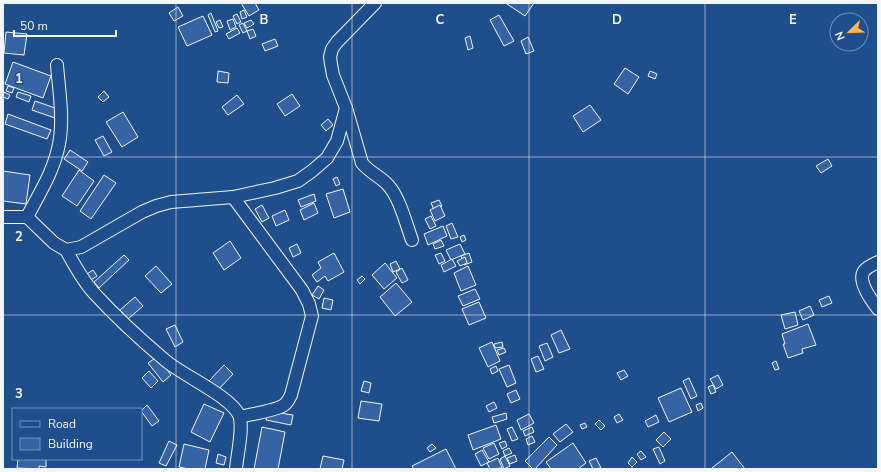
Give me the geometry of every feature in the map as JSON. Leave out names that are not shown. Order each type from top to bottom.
[{"type":"street","points":[[375,3],[337,42],[332,49],[330,56],[331,64],[333,75],[346,108],[362,163],[368,170],[389,186],[401,210],[412,240]]},
{"type":"street","points":[[27,217],[52,169],[59,144],[61,116],[57,65]]},
{"type":"street","points":[[66,250],[81,247],[142,212],[156,206],[171,202],[233,197],[275,188],[298,180],[312,172],[327,158],[337,141],[346,108]]},
{"type":"street","points":[[233,197],[302,290],[310,304],[312,316],[291,394],[288,400],[283,405],[276,408],[240,417]]},
{"type":"street","points":[[3,217],[27,217],[54,242],[66,250],[75,267],[93,292],[120,319],[168,362],[231,404],[240,417],[241,425],[236,469]]},
{"type":"street","points":[[878,262],[864,271],[862,278],[865,288],[878,309]]},
{"type":"building","points":[[241,3],[255,3],[259,10],[249,16]]},
{"type":"building","points":[[534,3],[525,16],[507,4]]},
{"type":"building","points":[[178,7],[183,16],[174,21],[169,13]]},
{"type":"building","points":[[244,10],[247,17],[242,19],[240,12]]},
{"type":"building","points":[[211,13],[218,31],[215,32],[208,15]]},
{"type":"building","points":[[237,14],[241,22],[237,24],[233,16]]},
{"type":"building","points":[[499,15],[514,41],[504,46],[490,20]]},
{"type":"building","points":[[203,16],[212,35],[187,46],[178,27]]},
{"type":"building","points":[[233,19],[236,27],[230,30],[227,21]]},
{"type":"building","points":[[220,20],[223,27],[219,28],[216,22]]},
{"type":"building","points":[[251,20],[254,24],[247,28],[244,23]]},
{"type":"building","points":[[243,23],[247,31],[243,33],[239,25]]},
{"type":"building","points":[[237,28],[240,33],[229,39],[226,34]]},
{"type":"building","points":[[253,29],[256,36],[250,39],[247,31]]},
{"type":"building","points":[[6,32],[27,34],[24,55],[4,53]]},
{"type":"building","points":[[470,36],[473,48],[468,50],[465,38]]},
{"type":"building","points":[[528,37],[534,51],[526,54],[521,41]]},
{"type":"building","points":[[275,39],[278,46],[265,51],[262,44]]},
{"type":"building","points":[[13,62],[51,76],[43,98],[5,84]]},
{"type":"building","points":[[625,68],[639,77],[628,94],[614,84]]},
{"type":"building","points":[[218,71],[229,73],[228,83],[217,82]]},
{"type":"building","points":[[650,71],[657,74],[655,79],[648,76]]},
{"type":"building","points":[[8,86],[14,88],[12,93],[6,91]]},
{"type":"building","points":[[104,91],[109,97],[103,102],[98,97]]},
{"type":"building","points":[[4,92],[10,95],[8,99],[3,97]]},
{"type":"building","points":[[18,92],[31,96],[29,102],[16,97]]},
{"type":"building","points":[[292,94],[300,106],[285,116],[277,104]]},
{"type":"building","points":[[237,95],[244,104],[228,115],[222,107]]},
{"type":"building","points":[[35,101],[58,109],[55,118],[32,110]]},
{"type":"building","points":[[590,105],[601,120],[583,132],[573,116]]},
{"type":"building","points":[[123,112],[138,137],[122,147],[106,122]]},
{"type":"building","points":[[8,114],[51,130],[47,139],[5,124]]},
{"type":"building","points":[[328,119],[333,125],[326,131],[321,125]]},
{"type":"building","points":[[103,136],[112,152],[104,156],[95,140]]},
{"type":"building","points":[[70,150],[88,162],[82,171],[64,159]]},
{"type":"building","points":[[828,159],[832,166],[821,173],[816,166]]},
{"type":"building","points":[[79,170],[94,181],[77,206],[62,196]]},
{"type":"building","points":[[3,171],[30,175],[26,204],[3,201]]},
{"type":"building","points":[[104,175],[116,183],[91,219],[80,211]]},
{"type":"building","points":[[337,177],[340,184],[336,186],[333,179]]},
{"type":"building","points":[[343,189],[350,212],[334,218],[326,194]]},
{"type":"building","points":[[314,194],[316,201],[301,207],[298,200]]},
{"type":"building","points":[[439,200],[442,206],[434,210],[431,203]]},
{"type":"building","points":[[314,203],[318,213],[304,220],[300,210]]},
{"type":"building","points":[[262,205],[269,218],[262,222],[255,209]]},
{"type":"building","points":[[440,205],[445,216],[435,221],[430,210]]},
{"type":"building","points":[[285,210],[289,220],[276,226],[272,216]]},
{"type":"building","points":[[431,216],[436,226],[430,229],[425,219]]},
{"type":"building","points":[[452,223],[458,237],[451,239],[446,226]]},
{"type":"building","points":[[443,226],[447,236],[428,245],[424,234]]},
{"type":"building","points":[[464,235],[466,240],[462,242],[460,237]]},
{"type":"building","points":[[441,240],[444,246],[435,249],[433,244]]},
{"type":"building","points":[[230,241],[241,258],[224,270],[213,253]]},
{"type":"building","points":[[297,244],[301,253],[293,257],[289,248]]},
{"type":"building","points":[[460,244],[465,254],[451,260],[446,250]]},
{"type":"building","points":[[334,253],[344,272],[328,281],[325,276],[317,282],[312,275],[321,268],[318,262]]},
{"type":"building","points":[[441,253],[445,261],[439,264],[435,255]]},
{"type":"building","points":[[469,253],[472,262],[464,265],[461,256]]},
{"type":"building","points":[[124,255],[129,260],[99,288],[94,282]]},
{"type":"building","points":[[465,257],[467,263],[460,266],[457,261]]},
{"type":"building","points":[[452,259],[456,266],[444,272],[441,265]]},
{"type":"building","points":[[396,261],[400,269],[393,272],[390,264]]},
{"type":"building","points":[[385,263],[397,278],[384,289],[372,275]]},
{"type":"building","points":[[156,266],[172,284],[161,293],[145,276]]},
{"type":"building","points":[[468,266],[476,285],[461,291],[454,273]]},
{"type":"building","points":[[402,268],[408,280],[402,283],[396,272]]},
{"type":"building","points":[[93,270],[97,276],[91,280],[87,274]]},
{"type":"building","points":[[362,276],[365,279],[360,284],[357,280]]},
{"type":"building","points":[[396,283],[412,302],[395,316],[380,297]]},
{"type":"building","points":[[318,286],[324,290],[319,299],[312,295]]},
{"type":"building","points":[[475,289],[480,299],[463,306],[458,296]]},
{"type":"building","points":[[829,296],[832,303],[822,307],[819,300]]},
{"type":"building","points":[[135,297],[143,306],[128,319],[120,310]]},
{"type":"building","points":[[324,298],[333,300],[331,310],[322,308]]},
{"type":"building","points":[[479,302],[486,318],[469,325],[462,309]]},
{"type":"building","points":[[810,306],[814,315],[803,320],[799,311]]},
{"type":"building","points":[[795,312],[798,325],[785,329],[781,315]]},
{"type":"building","points":[[808,324],[816,345],[802,349],[803,353],[788,358],[783,344],[785,344],[782,334]]},
{"type":"building","points":[[175,325],[183,342],[175,347],[166,329]]},
{"type":"building","points":[[561,330],[570,349],[559,353],[551,335]]},
{"type":"building","points":[[492,342],[500,361],[488,367],[479,348]]},
{"type":"building","points":[[502,342],[503,347],[495,348],[494,344]]},
{"type":"building","points":[[547,343],[553,357],[545,361],[539,346]]},
{"type":"building","points":[[504,348],[506,352],[499,355],[497,350]]},
{"type":"building","points":[[538,356],[544,369],[536,372],[531,359]]},
{"type":"building","points":[[157,357],[171,375],[163,382],[148,363]]},
{"type":"building","points":[[776,361],[779,369],[775,370],[772,363]]},
{"type":"building","points":[[224,365],[233,374],[218,390],[209,381]]},
{"type":"building","points":[[509,365],[516,383],[507,387],[499,369]]},
{"type":"building","points":[[496,366],[498,371],[492,374],[490,369]]},
{"type":"building","points":[[624,370],[628,376],[621,380],[617,373]]},
{"type":"building","points":[[149,371],[158,381],[151,388],[142,378]]},
{"type":"building","points":[[718,375],[723,385],[716,389],[710,379]]},
{"type":"building","points":[[689,378],[697,396],[691,399],[683,381]]},
{"type":"building","points":[[364,381],[371,383],[369,393],[361,391]]},
{"type":"building","points":[[713,385],[716,392],[711,394],[708,387]]},
{"type":"building","points":[[681,388],[692,412],[669,422],[658,398]]},
{"type":"building","points":[[516,390],[520,399],[511,403],[507,394]]},
{"type":"building","points":[[361,401],[382,404],[379,421],[358,418]]},
{"type":"building","points":[[494,402],[497,408],[489,412],[486,406]]},
{"type":"building","points":[[701,403],[703,408],[698,411],[696,405]]},
{"type":"building","points":[[204,404],[224,413],[210,442],[191,432]]},
{"type":"building","points":[[147,405],[159,421],[152,426],[142,412],[142,410]]},
{"type":"building","points":[[268,411],[293,415],[291,425],[266,420]]},
{"type":"building","points":[[506,413],[507,419],[494,423],[492,417]]},
{"type":"building","points":[[529,414],[534,423],[521,430],[517,420]]},
{"type":"building","points":[[619,414],[623,420],[617,423],[614,417]]},
{"type":"building","points":[[656,415],[659,422],[648,427],[645,421]]},
{"type":"building","points":[[599,420],[605,426],[601,430],[595,424]]},
{"type":"building","points":[[585,423],[587,427],[582,429],[580,425]]},
{"type":"building","points":[[566,424],[573,432],[560,442],[553,434]]},
{"type":"building","points":[[496,425],[501,439],[473,450],[468,435]]},
{"type":"building","points":[[262,427],[285,432],[278,469],[254,469]]},
{"type":"building","points":[[512,427],[518,439],[512,441],[507,429]]},
{"type":"building","points":[[532,427],[534,432],[525,436],[523,431]]},
{"type":"building","points":[[664,432],[671,439],[663,447],[656,440]]},
{"type":"building","points":[[532,436],[535,442],[528,445],[526,439]]},
{"type":"building","points":[[549,437],[557,445],[535,469],[533,469],[525,461]]},
{"type":"building","points":[[169,441],[177,445],[166,466],[159,463]]},
{"type":"building","points":[[505,441],[507,446],[502,449],[499,443]]},
{"type":"building","points":[[494,443],[499,454],[489,459],[483,448]]},
{"type":"building","points":[[573,443],[586,463],[578,469],[551,469],[546,462]]},
{"type":"building","points":[[184,444],[209,450],[205,469],[189,469],[179,467]]},
{"type":"building","points":[[432,444],[436,448],[430,452],[427,448]]},
{"type":"building","points":[[659,447],[665,461],[660,464],[653,449]]},
{"type":"building","points":[[509,448],[512,453],[505,456],[503,451]]},
{"type":"building","points":[[446,449],[456,469],[414,469],[412,466]]},
{"type":"building","points":[[482,450],[489,462],[481,466],[475,454]]},
{"type":"building","points":[[641,451],[646,457],[641,460],[637,454]]},
{"type":"building","points":[[732,452],[745,469],[712,468]]},
{"type":"building","points":[[218,454],[226,457],[224,465],[216,463]]},
{"type":"building","points":[[515,455],[517,461],[510,464],[507,458]]},
{"type":"building","points":[[323,456],[344,460],[342,469],[320,469]]},
{"type":"building","points":[[505,456],[510,466],[504,469],[500,459]]},
{"type":"building","points":[[632,457],[637,462],[632,467],[628,463]]},
{"type":"building","points":[[498,458],[502,468],[490,469],[487,463]]},
{"type":"building","points":[[596,458],[601,468],[593,469],[589,461]]},
{"type":"building","points":[[18,460],[46,460],[46,467],[39,466],[39,469],[17,468]]}]
